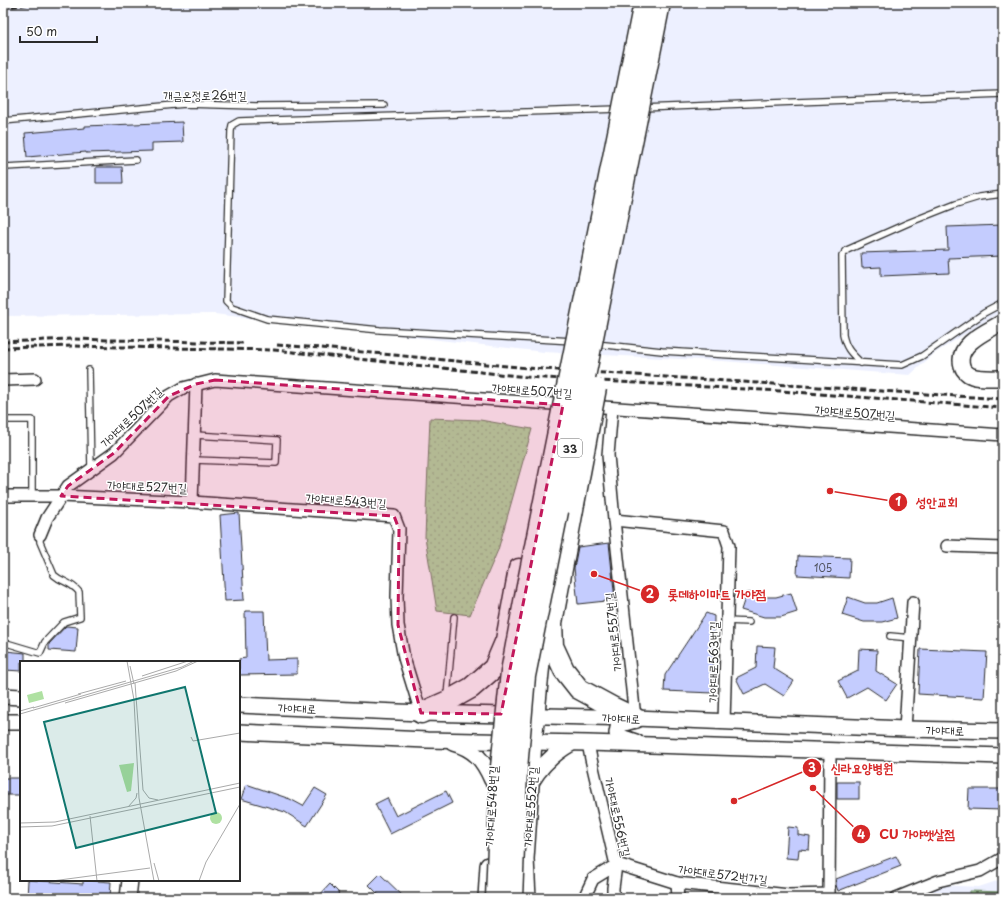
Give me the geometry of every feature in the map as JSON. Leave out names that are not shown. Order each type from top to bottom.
[{"type":"highway","points":[[421,713],[446,702],[471,688],[494,668],[506,640],[631,3]]},
{"type":"highway","name":"33","points":[[496,898],[501,766],[511,672],[644,3]]},
{"type":"highway","name":"33","points":[[512,898],[517,769],[525,676],[660,3]]},
{"type":"highway","points":[[639,718],[614,708],[580,689],[564,670],[553,646],[552,623],[670,3]]},
{"type":"main road","points":[[1003,322],[972,341],[964,349],[960,359],[962,367],[972,376],[1003,378]]},
{"type":"main road","name":"가야대로552번길","points":[[528,613],[538,572],[543,653],[534,742],[526,859],[528,898]]},
{"type":"main road","points":[[488,673],[502,666],[528,613]]},
{"type":"main road","name":"가야대로548번길","points":[[486,898],[495,741],[528,613]]},
{"type":"main road","points":[[543,653],[555,672],[580,689]]},
{"type":"main road","points":[[3,696],[20,697]]},
{"type":"main road","name":"가야대로","points":[[240,706],[1003,731]]},
{"type":"main road","points":[[639,718],[621,724],[617,733],[621,737],[643,745]]},
{"type":"main road","points":[[3,722],[20,722]]},
{"type":"main road","name":"가야대로","points":[[240,732],[441,740],[1003,756]]},
{"type":"main road","points":[[441,740],[461,745],[472,751],[486,766],[492,780]]},
{"type":"main road","points":[[532,782],[542,766],[572,743]]},
{"type":"main road","points":[[128,898],[130,881]]},
{"type":"street","points":[[3,380],[35,379]]},
{"type":"street","name":"가야대로507번길","points":[[40,535],[47,518],[68,486],[114,453],[169,396],[183,388],[215,380],[1003,435]]},
{"type":"street","name":"가야대로527번길","points":[[61,496],[192,502],[196,384]]},
{"type":"street","name":"가야대로557번길","points":[[612,408],[608,455],[614,520],[639,718]]},
{"type":"street","points":[[3,496],[61,496]]},
{"type":"street","name":"가야대로543번길","points":[[192,502],[394,516],[399,529],[397,591],[398,625],[404,658],[421,713]]},
{"type":"street","name":"가야대로563번길","points":[[614,520],[724,531],[728,546],[724,722]]},
{"type":"street","points":[[947,546],[1003,548]]},
{"type":"street","points":[[906,729],[913,602]]},
{"type":"street","name":"가야대로556번길","points":[[588,743],[616,865],[613,898]]},
{"type":"street","points":[[829,896],[830,752]]},
{"type":"street","points":[[896,898],[938,881],[980,871],[1003,858]]},
{"type":"street","name":"가야대로572번가길","points":[[616,865],[620,864],[677,883],[789,896],[829,896]]},
{"type":"street","points":[[584,898],[593,879],[616,865]]},
{"type":"street","points":[[677,883],[678,898]]},
{"type":"lane","points":[[1003,94],[654,108],[239,121],[232,125],[231,131],[226,301],[232,307],[267,319],[380,330],[555,339],[662,351],[902,365],[922,356],[984,313],[1003,304]]},
{"type":"lane","name":"개금온정로26번길","points":[[3,121],[184,104],[256,106],[384,106]]},
{"type":"lane","points":[[3,157],[5,167],[136,160]]},
{"type":"lane","points":[[861,363],[845,346],[843,335],[842,256],[847,250],[908,222],[956,204],[979,197],[1003,194]]},
{"type":"lane","name":"가야대로507번길","points":[[89,370],[91,470]]},
{"type":"lane","points":[[3,420],[32,420],[32,496]]},
{"type":"lane","points":[[194,460],[276,463],[277,440],[195,435]]},
{"type":"lane","points":[[3,642],[40,653],[45,642],[64,622],[80,617],[79,592],[71,584],[58,578],[54,574],[40,542],[40,535]]},
{"type":"lane","points":[[446,702],[454,617]]},
{"type":"lane","points":[[726,621],[749,622]]},
{"type":"lane","points":[[890,636],[911,638]]},
{"type":"highlighted area","points":[[215,380],[563,405],[501,714],[421,713],[398,625],[399,529],[394,516],[61,496],[68,486],[114,453],[169,396],[196,384]]},
{"type":"shaded area","points":[[3,3],[1003,3],[1003,311],[935,353],[910,375],[722,361],[544,352],[214,314],[3,316]]},
{"type":"shaded area","points":[[1003,879],[1003,898],[903,898],[937,885],[979,887]]},
{"type":"green space","points":[[430,418],[480,420],[532,429],[498,550],[470,615],[437,611],[425,537]]},
{"type":"green space","points":[[970,891],[1003,892],[1003,898],[970,898]]},
{"type":"building","points":[[182,122],[183,142],[152,143],[152,151],[86,152],[27,157],[25,133],[85,128],[85,126]]},
{"type":"building","points":[[96,167],[122,167],[123,183],[96,183]]},
{"type":"building","points":[[1003,225],[1003,256],[948,258],[949,273],[881,276],[881,267],[862,268],[861,253],[948,250],[947,227]]},
{"type":"building","points":[[239,513],[244,600],[225,601],[220,515]]},
{"type":"building","points":[[609,543],[615,600],[578,604],[574,568],[578,547]]},
{"type":"building","points":[[798,556],[850,558],[849,578],[797,575]]},
{"type":"building","points":[[747,592],[764,597],[776,597],[791,593],[797,612],[781,617],[764,617],[741,610]]},
{"type":"building","points":[[848,597],[865,603],[877,603],[892,598],[897,618],[882,622],[864,622],[842,615]]},
{"type":"building","points":[[245,611],[264,611],[266,660],[297,659],[297,674],[240,675],[239,659],[246,658]]},
{"type":"building","points":[[706,613],[714,616],[713,693],[664,691],[665,675]]},
{"type":"building","points":[[66,626],[78,627],[76,652],[49,650],[49,644]]},
{"type":"building","points":[[757,646],[775,647],[773,668],[794,681],[784,696],[765,684],[744,694],[736,678],[756,668]]},
{"type":"building","points":[[859,649],[877,650],[876,671],[897,684],[886,700],[867,687],[847,698],[838,681],[858,671]]},
{"type":"building","points":[[920,649],[987,652],[984,698],[918,694]]},
{"type":"building","points":[[6,651],[25,653],[25,661],[20,661],[20,671],[5,670]]},
{"type":"building","points":[[3,778],[20,778],[20,795],[3,795]]},
{"type":"building","points":[[837,782],[859,782],[859,799],[837,799]]},
{"type":"building","points":[[246,784],[290,799],[303,806],[315,788],[327,795],[307,826],[285,812],[241,799]]},
{"type":"building","points":[[969,789],[1003,789],[1003,810],[968,809]]},
{"type":"building","points":[[446,791],[452,803],[390,834],[375,804],[387,798],[396,816]]},
{"type":"building","points":[[788,827],[798,828],[798,835],[810,837],[809,850],[799,849],[798,859],[786,858]]},
{"type":"building","points":[[896,856],[901,866],[838,891],[836,879]]},
{"type":"building","points":[[380,874],[405,898],[382,898],[369,885]]},
{"type":"building","points":[[28,881],[83,884],[83,881],[111,882],[110,898],[68,895],[68,898],[27,898]]},
{"type":"building","points":[[330,884],[339,893],[335,898],[317,898]]},
{"type":"railway","points":[[3,8],[35,3]]},
{"type":"railway","points":[[3,342],[70,339],[243,343]]},
{"type":"railway","points":[[277,345],[528,368],[1003,399]]},
{"type":"railway","points":[[3,348],[71,346],[274,350],[527,377],[781,391],[1003,408]]},
{"type":"place","name":"성안교회","points":[[830,491]]},
{"type":"place","name":"롯데하이마트 가야점","points":[[594,574]]},
{"type":"place","name":"CU 가야햇살점","points":[[813,788]]},
{"type":"place","name":"신라요양병원","points":[[734,801]]}]
